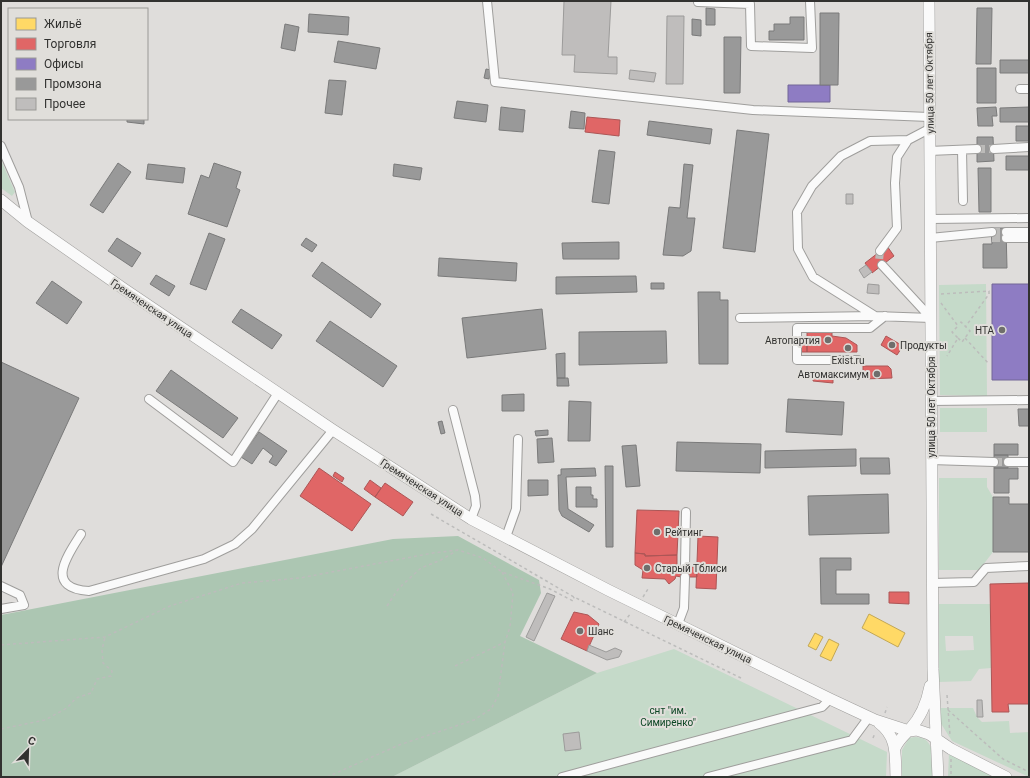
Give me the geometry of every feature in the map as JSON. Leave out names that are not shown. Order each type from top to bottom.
[{"type":"main road","name":"улица 50 лет Октября","points":[[928,1],[932,669],[938,777]]},
{"type":"main road","name":"Гремяченская улица","points":[[1,200],[28,222],[130,294],[333,430],[471,519],[678,624],[872,719]]},
{"type":"main road","points":[[895,748],[901,736],[909,731],[921,714],[925,704],[932,669]]},
{"type":"main road","points":[[872,719],[909,731],[924,732],[937,741],[1006,777]]},
{"type":"main road","points":[[872,719],[889,732],[895,748],[896,777]]},
{"type":"street","points":[[487,1],[495,82],[753,110],[929,117]]},
{"type":"street","points":[[698,2],[750,4],[751,46],[812,48],[810,1]]},
{"type":"street","points":[[875,316],[813,277],[798,248],[796,212],[812,186],[841,156],[870,141],[908,140],[929,129]]},
{"type":"street","points":[[880,251],[897,228],[895,183],[897,157],[908,140]]},
{"type":"street","points":[[1,146],[19,187],[28,222]]},
{"type":"street","points":[[994,149],[1029,147]]},
{"type":"street","points":[[930,151],[977,149]]},
{"type":"street","points":[[962,150],[963,201]]},
{"type":"street","points":[[930,219],[1029,218]]},
{"type":"street","points":[[1029,232],[1006,235],[1029,238]]},
{"type":"street","points":[[930,238],[992,235]]},
{"type":"street","points":[[882,265],[931,318]]},
{"type":"street","points":[[740,318],[875,316],[931,318]]},
{"type":"street","points":[[858,360],[797,360],[797,328],[870,328],[885,316]]},
{"type":"street","points":[[149,399],[233,462],[278,393]]},
{"type":"street","points":[[931,401],[1029,400]]},
{"type":"street","points":[[453,410],[475,496],[476,506],[471,519]]},
{"type":"street","points":[[81,534],[65,560],[62,577],[66,582],[81,590],[89,591],[204,559],[222,552],[235,544],[252,529],[333,430]]},
{"type":"street","points":[[506,537],[512,524],[516,509],[518,439]]},
{"type":"street","points":[[931,460],[994,462]]},
{"type":"street","points":[[1008,462],[1029,462]]},
{"type":"street","points":[[685,567],[686,512]]},
{"type":"street","points":[[932,583],[974,582],[986,568],[1029,566]]},
{"type":"street","points":[[678,624],[684,608],[685,577]]},
{"type":"street","points":[[1,586],[20,595],[24,605],[1,609]]},
{"type":"street","points":[[562,777],[822,707],[830,699]]},
{"type":"street","points":[[708,777],[852,740],[872,719]]},
{"type":"path","points":[[939,294],[989,291],[989,294],[966,326]]},
{"type":"path","points":[[939,300],[958,326]]},
{"type":"path","points":[[962,322],[966,326],[970,331],[962,342],[952,332],[962,322]]},
{"type":"path","points":[[947,356],[958,338]]},
{"type":"path","points":[[965,338],[989,364]]},
{"type":"path","points":[[431,514],[574,598],[741,678]]},
{"type":"path","points":[[1,645],[105,638],[170,606],[242,583],[300,578],[433,553],[458,550],[483,558],[502,572],[550,589],[573,601],[574,598]]},
{"type":"path","points":[[387,606],[399,588],[421,568],[441,560],[458,550]]},
{"type":"path","points":[[328,777],[399,745],[474,720],[491,709],[498,696],[505,642],[510,627],[513,593],[502,572]]},
{"type":"path","points":[[1,729],[45,720],[67,708],[76,698],[91,693],[97,679],[111,676],[112,671],[103,663],[102,650],[105,638]]},
{"type":"path","points":[[455,666],[505,642]]},
{"type":"path","points":[[948,710],[1003,760],[1029,772]]},
{"type":"green space","points":[[1,160],[15,192],[12,196],[1,188]]},
{"type":"green space","points":[[986,284],[987,396],[940,395],[939,285]]},
{"type":"green space","points":[[940,408],[987,408],[987,432],[940,432]]},
{"type":"green space","points":[[939,478],[987,478],[987,487],[993,497],[993,552],[979,570],[939,570]]},
{"type":"green space","points":[[458,536],[539,580],[541,593],[520,636],[597,673],[392,777],[1,777],[1,615],[393,539]]},
{"type":"green space","points":[[939,604],[990,604],[991,668],[979,669],[971,681],[939,682]],"holes":[[[945,636],[973,636],[974,650],[946,651]]]},
{"type":"green space","name":"снт \"им. Симиренко\"","points":[[674,649],[887,752],[886,777],[392,777],[597,673]]},
{"type":"green space","points":[[940,708],[973,708],[977,717],[982,722],[1009,721],[1010,733],[1029,732],[1029,777],[952,741],[940,722]]},
{"type":"green space","points":[[909,738],[922,738],[930,745],[932,751],[932,777],[902,777],[902,750]]},
{"type":"green space","points":[[949,753],[999,777],[948,777]]},
{"type":"building: Жильё","points":[[869,614],[905,633],[898,647],[862,628]]},
{"type":"building: Жильё","points":[[815,633],[823,637],[816,650],[808,646]]},
{"type":"building: Жильё","points":[[829,639],[839,644],[831,661],[820,656]]},
{"type":"building: Торговля","points":[[587,117],[620,120],[619,136],[585,132]]},
{"type":"building: Торговля","points":[[887,246],[894,256],[872,273],[865,263]]},
{"type":"building: Торговля","name":"Автопартия","points":[[807,331],[832,331],[832,336],[846,338],[857,345],[857,352],[807,352]]},
{"type":"building: Торговля","points":[[886,336],[903,346],[897,355],[881,345]]},
{"type":"building: Торговля","points":[[801,343],[807,343],[807,352],[801,352]]},
{"type":"building: Торговля","name":"Автомаксимум","points":[[863,366],[888,366],[891,369],[892,378],[863,379]]},
{"type":"building: Торговля","points":[[814,373],[833,374],[833,383],[813,381]]},
{"type":"building: Торговля","points":[[319,468],[371,504],[352,531],[300,496]]},
{"type":"building: Торговля","points":[[335,472],[344,478],[342,482],[333,476]]},
{"type":"building: Торговля","points":[[370,480],[381,488],[375,497],[364,489]]},
{"type":"building: Торговля","points":[[385,483],[413,502],[403,516],[375,497]]},
{"type":"building: Торговля","name":"Рейтинг","points":[[637,510],[679,511],[677,555],[645,556],[645,554],[635,553]]},
{"type":"building: Торговля","points":[[698,536],[718,537],[716,589],[696,588]]},
{"type":"building: Торговля","points":[[635,553],[645,554],[645,556],[677,555],[677,566],[681,567],[681,577],[676,576],[675,579],[669,584],[665,579],[642,578],[643,570],[635,565]]},
{"type":"building: Торговля","points":[[681,567],[697,567],[697,577],[681,577]]},
{"type":"building: Торговля","points":[[1029,583],[1029,704],[1008,704],[1009,712],[992,712],[990,584]]},
{"type":"building: Торговля","points":[[889,592],[909,592],[909,604],[889,603]]},
{"type":"building: Торговля","name":"Шанс","points":[[574,612],[588,615],[599,624],[587,651],[561,639]]},
{"type":"building: Офисы","points":[[788,85],[830,85],[830,102],[788,102]]},
{"type":"building: Офисы","points":[[992,284],[1029,284],[1029,380],[992,380]]},
{"type":"building: Промзона","points":[[706,8],[715,9],[715,25],[706,25]]},
{"type":"building: Промзона","points":[[977,8],[992,8],[991,64],[976,64]]},
{"type":"building: Промзона","points":[[820,13],[839,13],[838,85],[820,85]]},
{"type":"building: Промзона","points":[[309,14],[349,17],[348,35],[308,32]]},
{"type":"building: Промзона","points":[[790,17],[804,17],[804,40],[769,40],[769,31],[774,31],[774,24],[790,24]]},
{"type":"building: Промзона","points":[[692,19],[701,20],[701,36],[692,35]]},
{"type":"building: Промзона","points":[[285,24],[299,27],[295,51],[281,48]]},
{"type":"building: Промзона","points":[[724,37],[741,37],[740,93],[724,93]]},
{"type":"building: Промзона","points":[[338,41],[380,48],[376,69],[334,62]]},
{"type":"building: Промзона","points":[[1000,60],[1029,60],[1029,73],[1000,73]]},
{"type":"building: Промзона","points":[[977,68],[996,68],[996,103],[977,103]]},
{"type":"building: Промзона","points":[[486,69],[491,70],[489,79],[484,78]]},
{"type":"building: Промзона","points":[[329,80],[346,81],[342,115],[325,113]]},
{"type":"building: Промзона","points":[[457,101],[488,105],[486,122],[454,118]]},
{"type":"building: Промзона","points":[[501,107],[525,110],[523,132],[499,130]]},
{"type":"building: Промзона","points":[[996,107],[997,116],[992,116],[993,126],[978,126],[977,108]]},
{"type":"building: Промзона","points":[[1029,107],[1029,122],[1000,122],[1000,108]]},
{"type":"building: Промзона","points":[[571,111],[585,113],[584,129],[569,128]]},
{"type":"building: Промзона","points":[[127,120],[144,120],[144,124],[127,122]]},
{"type":"building: Промзона","points":[[649,121],[712,129],[710,144],[647,135]]},
{"type":"building: Промзона","points":[[1016,126],[1029,126],[1029,141],[1016,141]]},
{"type":"building: Промзона","points":[[737,130],[769,134],[755,252],[723,248]]},
{"type":"building: Промзона","points":[[977,137],[993,137],[994,161],[977,162]]},
{"type":"building: Промзона","points":[[599,150],[615,152],[609,204],[592,202]]},
{"type":"building: Промзона","points":[[1006,156],[1029,156],[1029,170],[1006,170]]},
{"type":"building: Промзона","points":[[118,163],[131,172],[103,213],[90,205]]},
{"type":"building: Промзона","points":[[214,163],[241,172],[236,188],[240,190],[227,227],[188,214],[201,175],[209,178]]},
{"type":"building: Промзона","points":[[148,164],[185,168],[183,183],[146,179]]},
{"type":"building: Промзона","points":[[394,164],[422,168],[420,180],[393,176]]},
{"type":"building: Промзона","points":[[684,164],[693,165],[687,218],[695,218],[691,251],[683,256],[663,255],[669,207],[680,208]]},
{"type":"building: Промзона","points":[[978,168],[991,168],[991,212],[979,212]]},
{"type":"building: Промзона","points":[[991,228],[1006,228],[1007,268],[983,268],[983,244],[992,244]]},
{"type":"building: Промзона","points":[[209,233],[225,239],[206,290],[190,284]]},
{"type":"building: Промзона","points":[[117,238],[141,253],[132,267],[108,251]]},
{"type":"building: Промзона","points":[[306,238],[317,245],[312,252],[301,245]]},
{"type":"building: Промзона","points":[[619,242],[619,259],[563,259],[562,243]]},
{"type":"building: Промзона","points":[[439,258],[517,263],[516,281],[438,276]]},
{"type":"building: Промзона","points":[[322,262],[381,304],[371,318],[312,276]]},
{"type":"building: Промзона","points":[[156,275],[175,286],[169,296],[150,284]]},
{"type":"building: Промзона","points":[[636,276],[637,292],[556,294],[556,277]]},
{"type":"building: Промзона","points":[[52,281],[82,302],[67,324],[36,303]]},
{"type":"building: Промзона","points":[[651,283],[664,283],[664,289],[651,289]]},
{"type":"building: Промзона","points":[[698,292],[720,292],[720,300],[728,300],[728,364],[699,364]]},
{"type":"building: Промзона","points":[[241,309],[282,335],[272,349],[232,322]]},
{"type":"building: Промзона","points":[[542,309],[546,349],[467,358],[462,318]]},
{"type":"building: Промзона","points":[[330,321],[397,366],[383,387],[316,341]]},
{"type":"building: Промзона","points":[[666,331],[667,363],[579,365],[579,332]]},
{"type":"building: Промзона","points":[[565,353],[565,378],[557,378],[556,354]]},
{"type":"building: Промзона","points":[[1,362],[79,398],[1,567]]},
{"type":"building: Промзона","points":[[171,370],[238,418],[223,438],[156,391]]},
{"type":"building: Промзона","points":[[557,378],[568,378],[569,386],[557,386]]},
{"type":"building: Промзона","points":[[524,394],[524,411],[502,411],[502,395]]},
{"type":"building: Промзона","points":[[788,399],[844,402],[842,435],[786,432]]},
{"type":"building: Промзона","points":[[569,401],[591,402],[590,441],[568,441]]},
{"type":"building: Промзона","points":[[1018,409],[1029,409],[1029,426],[1019,426]]},
{"type":"building: Промзона","points":[[442,421],[445,433],[441,434],[438,422]]},
{"type":"building: Промзона","points":[[548,430],[548,435],[536,436],[535,431]]},
{"type":"building: Промзона","points":[[259,432],[287,451],[276,466],[269,462],[273,456],[263,448],[252,464],[241,457]]},
{"type":"building: Промзона","points":[[552,438],[554,462],[538,463],[537,439]]},
{"type":"building: Промзона","points":[[677,442],[761,444],[760,473],[676,471]]},
{"type":"building: Промзона","points":[[994,444],[1018,444],[1018,455],[994,455]]},
{"type":"building: Промзона","points":[[636,445],[640,486],[626,487],[622,446]]},
{"type":"building: Промзона","points":[[856,449],[856,466],[765,468],[765,451]]},
{"type":"building: Промзона","points":[[994,455],[1008,455],[1008,468],[994,468]]},
{"type":"building: Промзона","points":[[860,458],[889,458],[890,474],[861,474]]},
{"type":"building: Промзона","points":[[605,466],[613,466],[613,547],[606,547]]},
{"type":"building: Промзона","points":[[595,468],[596,476],[566,477],[568,509],[594,525],[589,532],[562,516],[559,510],[558,475],[561,475],[561,469]]},
{"type":"building: Промзона","points":[[994,468],[1018,468],[1018,479],[1009,479],[1009,493],[994,493]]},
{"type":"building: Промзона","points":[[528,480],[548,480],[548,495],[528,496]]},
{"type":"building: Промзона","points":[[576,487],[591,487],[591,495],[593,495],[593,499],[597,499],[597,507],[576,507]]},
{"type":"building: Промзона","points":[[888,494],[889,533],[809,535],[808,496]]},
{"type":"building: Промзона","points":[[993,497],[1009,497],[1009,504],[1029,504],[1029,552],[993,552]]},
{"type":"building: Промзона","points":[[820,558],[851,558],[851,570],[836,570],[836,594],[869,594],[869,604],[821,604]]},
{"type":"building: Прочее","points":[[564,1],[611,1],[608,57],[617,57],[617,74],[574,72],[575,55],[562,55]]},
{"type":"building: Прочее","points":[[667,16],[684,16],[683,84],[666,84]]},
{"type":"building: Прочее","points":[[630,70],[656,73],[654,82],[629,79]]},
{"type":"building: Прочее","points":[[846,194],[853,194],[853,204],[846,204]]},
{"type":"building: Прочее","points":[[866,265],[872,272],[864,278],[859,270]]},
{"type":"building: Прочее","points":[[868,284],[879,285],[879,294],[867,293]]},
{"type":"building: Прочее","points":[[547,593],[555,596],[534,641],[526,637]]},
{"type":"building: Прочее","points":[[589,645],[606,652],[615,648],[622,651],[619,657],[607,660],[587,651]]},
{"type":"building: Прочее","points":[[977,700],[982,700],[983,717],[977,717]]},
{"type":"building: Прочее","points":[[579,732],[581,749],[565,751],[563,734]]},
{"type":"tunnel","points":[[977,149],[994,149]]},
{"type":"tunnel","points":[[992,232],[1006,232]]},
{"type":"tunnel","points":[[992,238],[1006,238]]},
{"type":"tunnel","points":[[880,251],[879,261],[882,265]]},
{"type":"tunnel","points":[[994,462],[1008,462]]},
{"type":"place","name":"НТА","points":[[1002,330]]},
{"type":"place","name":"Автопартия","points":[[828,340]]},
{"type":"place","name":"Продукты","points":[[892,345]]},
{"type":"place","name":"Exist.ru","points":[[848,348]]},
{"type":"place","name":"Автомаксимум","points":[[877,374]]},
{"type":"place","name":"Рейтинг","points":[[657,532]]},
{"type":"place","name":"Старый Тблиси","points":[[647,568]]},
{"type":"place","name":"Шанс","points":[[580,631]]}]
